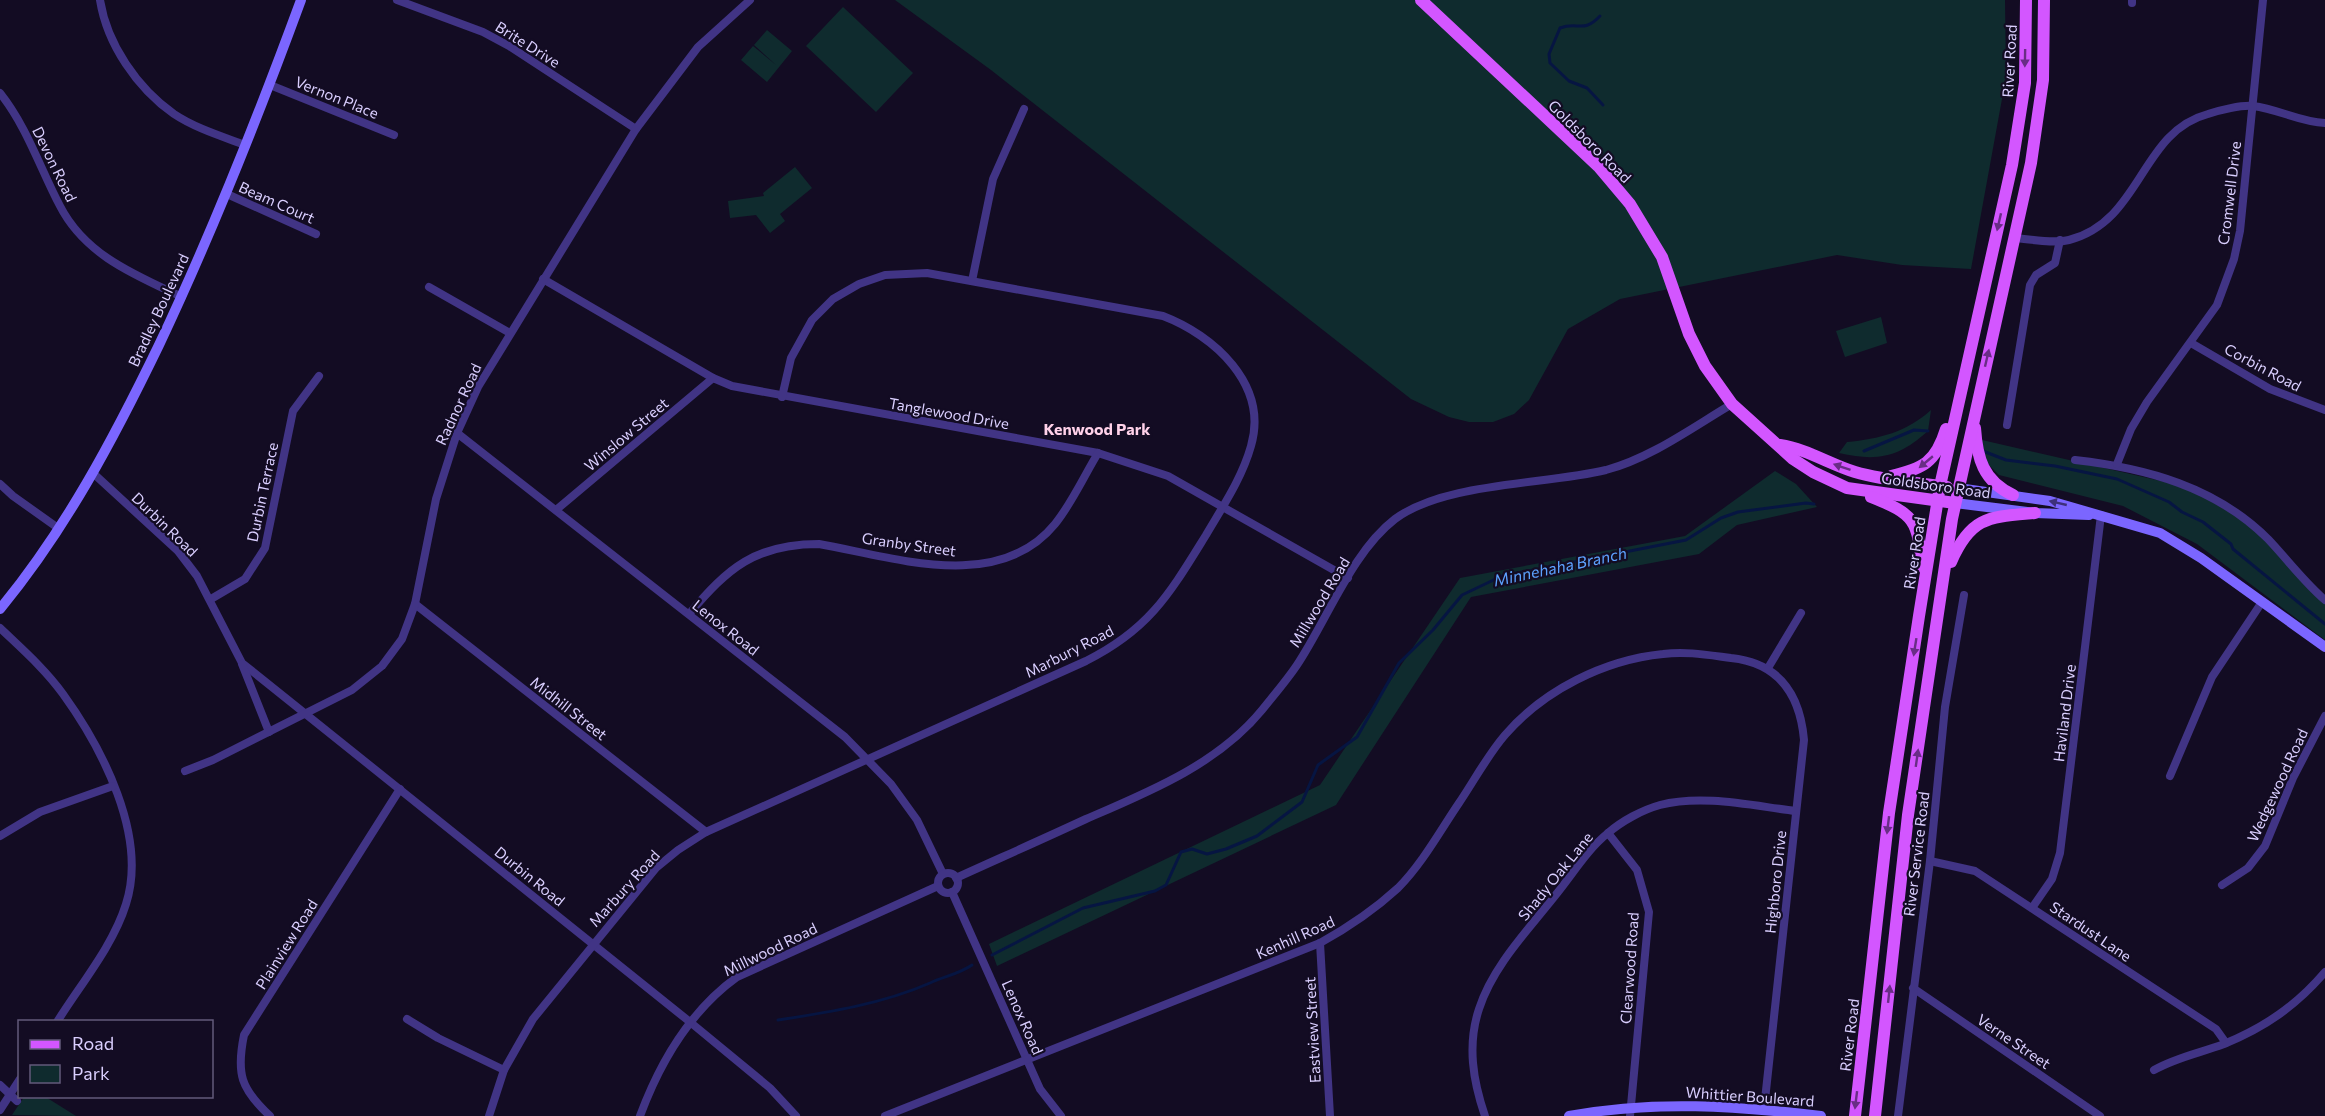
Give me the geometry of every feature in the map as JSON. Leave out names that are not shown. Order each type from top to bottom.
[{"type":"main road","name":"Bradley Boulevard","points":[[0,609],[22,583],[94,474],[182,297],[270,85],[301,0]]},
{"type":"main road","name":"Goldsboro Road","points":[[1421,0],[1598,166],[1630,204],[1662,257],[1689,334],[1705,366],[1732,404],[1793,459],[1813,472],[1846,488],[2035,513],[2101,515]]},
{"type":"main road","name":"River Road","points":[[1855,1116],[1889,813],[1919,616],[1940,486],[2012,165],[2025,83],[2026,0]]},
{"type":"main road","points":[[1875,1116],[1908,814],[1955,503],[2031,164],[2043,80],[2044,0]]},
{"type":"main road","points":[[1881,479],[1919,469],[1936,453],[1961,392]]},
{"type":"main road","points":[[1974,416],[1978,459],[2000,489],[2013,495]]},
{"type":"main road","name":"Goldsboro Road","points":[[1780,445],[1797,447],[1830,463],[1881,479],[2050,501],[2160,533],[2201,558],[2325,647]]},
{"type":"main road","points":[[1846,488],[1899,508],[1913,523],[1920,539],[1923,570],[1919,616]]},
{"type":"main road","points":[[1944,578],[1964,536],[1978,522],[1995,517],[2035,513]]},
{"type":"main road","name":"Whittier Boulevard","points":[[1569,1116],[1698,1104],[1821,1116]]},
{"type":"street","points":[[100,0],[110,36],[120,56],[146,89],[174,113],[200,128],[245,146]]},
{"type":"street","name":"Brite Drive","points":[[397,0],[492,37],[636,129]]},
{"type":"street","name":"Radnor Road","points":[[185,771],[352,690],[382,666],[402,639],[415,604],[436,499],[457,434],[478,387],[636,129],[698,47],[750,0]]},
{"type":"street","name":"Cromwell Drive","points":[[2117,464],[2131,429],[2147,402],[2217,305],[2234,259],[2240,231],[2263,0]]},
{"type":"street","name":"Vernon Place","points":[[270,85],[394,135]]},
{"type":"street","name":"Devon Road","points":[[0,93],[32,144],[60,208],[78,233],[120,269],[182,297]]},
{"type":"street","points":[[2014,238],[2060,240],[2087,233],[2114,216],[2163,143],[2182,125],[2207,114],[2253,106],[2295,119],[2325,123]]},
{"type":"street","points":[[972,280],[993,179],[1024,109]]},
{"type":"street","name":"Beam Court","points":[[226,194],[316,234]]},
{"type":"street","points":[[2007,425],[2030,285],[2036,275],[2055,263],[2060,240]]},
{"type":"street","name":"Marbury Road","points":[[489,1116],[504,1070],[533,1019],[592,943],[656,868],[678,849],[706,832],[1086,661],[1128,636],[1166,600],[1242,473],[1252,443],[1253,415],[1244,382],[1229,359],[1209,340],[1162,316],[927,273],[885,275],[859,284],[833,299],[812,320],[791,358],[782,397]]},
{"type":"street","name":"Tanglewood Drive","points":[[543,279],[713,378],[732,386],[782,397],[1098,453],[1168,476],[1224,505],[1348,578]]},
{"type":"street","points":[[429,287],[510,333]]},
{"type":"street","name":"Corbin Road","points":[[2191,343],[2270,389],[2325,410]]},
{"type":"street","name":"Durbin Terrace","points":[[211,599],[245,579],[265,548],[293,411],[319,376]]},
{"type":"street","name":"Winslow Street","points":[[556,510],[713,378]]},
{"type":"street","name":"Millwood Road","points":[[956,878],[1168,783],[1217,752],[1260,713],[1297,666],[1348,578],[1381,531],[1397,518],[1421,505],[1452,494],[1561,480],[1609,469],[1641,457],[1732,404]]},
{"type":"street","name":"Lenox Road","points":[[457,434],[689,614],[868,758],[917,820],[943,874]]},
{"type":"street","name":"Granby Street","points":[[689,614],[731,569],[752,557],[799,544],[819,544],[947,566],[980,565],[1007,558],[1040,539],[1055,524],[1098,453]]},
{"type":"street","points":[[2075,460],[2117,464],[2170,478],[2223,504],[2266,537],[2325,600]]},
{"type":"street","name":"Durbin Road","points":[[94,474],[178,551],[211,599],[242,663],[269,732]]},
{"type":"street","points":[[0,483],[13,496],[58,528]]},
{"type":"street","name":"Haviland Drive","points":[[2032,908],[2052,879],[2060,853],[2101,515]]},
{"type":"street","name":"River Service Road","points":[[1898,1116],[1930,861],[1945,707],[1964,595]]},
{"type":"street","points":[[2170,776],[2212,677],[2262,602]]},
{"type":"street","name":"Midhill Street","points":[[415,604],[706,832]]},
{"type":"street","points":[[1768,668],[1801,613]]},
{"type":"street","points":[[0,628],[37,663],[62,694],[92,738],[113,786],[129,832],[134,862],[130,889],[117,927],[58,1020]]},
{"type":"street","name":"Kenhill Road","points":[[885,1116],[1320,943],[1358,922],[1399,886],[1421,860],[1504,736],[1531,710],[1563,687],[1608,666],[1664,654],[1693,653],[1743,659],[1768,668]]},
{"type":"street","name":"Durbin Road","points":[[242,663],[690,1022],[770,1088],[796,1116]]},
{"type":"street","name":"Highboro Drive","points":[[1764,1109],[1804,740],[1802,718],[1788,688],[1768,668]]},
{"type":"street","name":"Wedgewood Road","points":[[2222,885],[2248,868],[2265,846],[2293,778],[2325,716]]},
{"type":"street","points":[[0,836],[40,812],[113,786]]},
{"type":"street","name":"Plainview Road","points":[[270,1116],[252,1100],[242,1080],[238,1062],[244,1035],[400,789]]},
{"type":"street","name":"Shady Oak Lane","points":[[1485,1116],[1473,1073],[1472,1049],[1479,1009],[1493,977],[1507,957],[1590,852],[1608,833],[1640,812],[1679,802],[1796,811]]},
{"type":"street","name":"Clearwood Road","points":[[1608,833],[1637,870],[1649,912],[1630,1112]]},
{"type":"street","name":"Stardust Lane","points":[[1930,861],[1974,871],[2216,1029],[2226,1043]]},
{"type":"street","points":[[943,874],[952,874],[956,878],[958,884],[952,892],[945,892],[938,886],[939,878],[943,874]]},
{"type":"street","name":"Millwood Road","points":[[640,1116],[652,1082],[690,1022],[713,994],[737,977],[938,886]]},
{"type":"street","name":"Lenox Road","points":[[952,892],[1040,1089],[1061,1116]]},
{"type":"street","name":"Eastview Street","points":[[1320,943],[1330,1116]]},
{"type":"street","points":[[2154,1070],[2176,1058],[2226,1043],[2295,1005],[2325,972]]},
{"type":"street","name":"Verne Street","points":[[1913,988],[2100,1116]]},
{"type":"street","points":[[407,1019],[438,1038],[504,1070]]},
{"type":"street","points":[[0,1085],[13,1098]]},
{"type":"street","points":[[0,1110],[13,1098],[18,1085]]},
{"type":"green space","points":[[895,0],[2005,0],[2006,77],[1971,269],[1902,265],[1837,255],[1620,299],[1568,329],[1529,400],[1514,414],[1493,422],[1469,422],[1449,417],[1411,399],[991,70]]},
{"type":"green space","points":[[843,7],[913,73],[876,112],[806,46]]},
{"type":"green space","points":[[767,30],[792,51],[767,82],[741,60],[753,46],[776,65],[754,45]]},
{"type":"green space","points":[[795,167],[812,188],[780,214],[785,221],[770,233],[756,215],[730,218],[728,201],[764,196],[763,193]]},
{"type":"green space","points":[[1881,317],[1887,343],[1845,357],[1836,331]]},
{"type":"green space","points":[[1931,410],[1928,431],[1897,452],[1877,457],[1839,453],[1847,442],[1892,433],[1912,424]]},
{"type":"green space","points":[[1982,440],[2196,489],[2266,537],[2325,600],[2325,640],[2197,544],[2123,506],[1999,475],[1986,462]]},
{"type":"green space","points":[[1775,471],[1796,484],[1817,507],[1737,525],[1699,554],[1471,597],[1336,805],[997,966],[989,944],[1320,785],[1460,578],[1685,536]]},
{"type":"green space","points":[[23,1098],[47,1098],[76,1116],[12,1115]]},
{"type":"waterway","points":[[1600,16],[1585,26],[1560,28],[1549,54],[1550,63],[1569,81],[1587,88],[1603,105]]},
{"type":"waterway","name":"Minnehaha Branch","points":[[1864,451],[1914,430],[1928,431]]},
{"type":"waterway","name":"Minnehaha Branch","points":[[1983,451],[2006,460],[2055,466],[2117,479],[2169,502],[2182,512],[2203,522],[2325,624]]},
{"type":"waterway","name":"Minnehaha Branch","points":[[992,955],[1083,908],[1155,891],[1166,885],[1181,852],[1192,849],[1207,854],[1226,849],[1257,836],[1302,802],[1318,765],[1357,737],[1399,663],[1433,630],[1462,595],[1502,576],[1686,540],[1721,518],[1738,512],[1806,503],[1814,504]]},
{"type":"waterway","name":"Minnehaha Branch","points":[[778,1020],[893,997],[972,965]]},
{"type":"district","name":"Kenwood Park","points":[[1097,428]]}]
